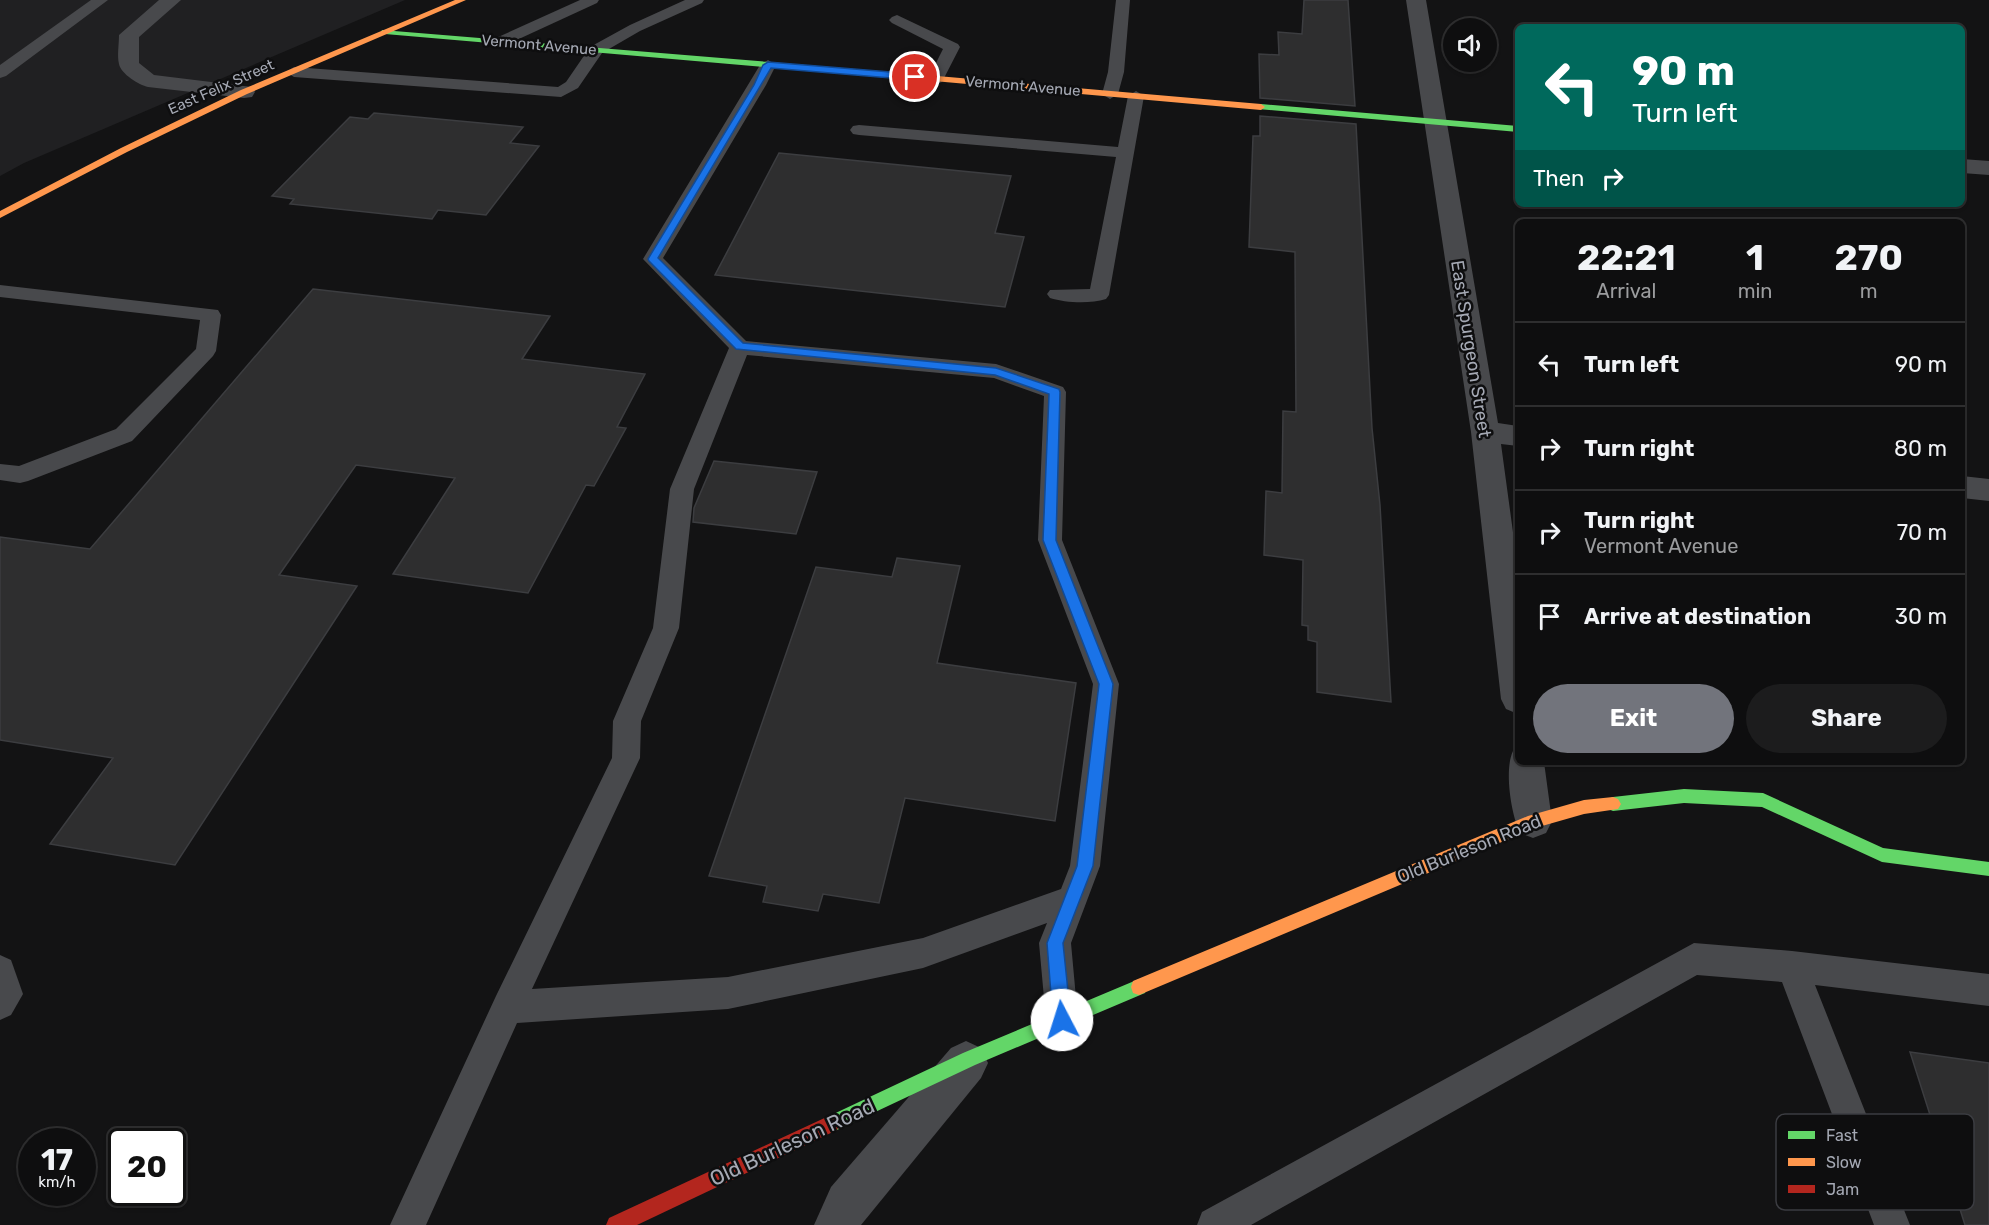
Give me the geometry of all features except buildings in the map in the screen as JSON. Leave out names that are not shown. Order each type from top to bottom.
[{"type":"street","points":[[171,0],[129,35],[129,65],[148,81],[244,92]]},
{"type":"street","name":"East Felix Street","points":[[0,215],[124,150],[244,92],[462,0]]},
{"type":"street","name":"East Spurgeon Street","points":[[1416,0],[1485,432],[1515,675]]},
{"type":"street","name":"Vermont Avenue","points":[[385,32],[1515,129]]},
{"type":"street","points":[[1965,166],[1989,168]]},
{"type":"street","points":[[1485,432],[1515,436]]},
{"type":"street","points":[[1965,487],[1989,490]]},
{"type":"street","points":[[1526,765],[1533,821]]},
{"type":"street","name":"Old Burleson Road","points":[[616,1225],[969,1059],[1533,821],[1584,807],[1683,796],[1763,800],[1882,855],[1989,869]]},
{"type":"street","name":"Old Burleson Road","points":[[837,1225],[848,1203],[969,1059]]},
{"type":"lane","points":[[0,73],[101,0]]},
{"type":"lane","points":[[502,41],[592,0]]},
{"type":"lane","points":[[294,72],[561,92],[572,85],[596,50],[635,28],[697,0]]},
{"type":"lane","points":[[1110,94],[1116,72],[1123,0]]},
{"type":"lane","points":[[897,20],[952,47],[936,79]]},
{"type":"lane","points":[[768,65],[653,259],[740,347],[996,371],[1054,392],[1050,540],[1106,684],[1085,866],[1055,943],[1062,1020]]},
{"type":"lane","points":[[1057,294],[1099,295],[1136,96]]},
{"type":"lane","points":[[859,130],[1125,153]]},
{"type":"lane","points":[[0,291],[211,315],[206,351],[124,435],[20,475],[0,472]]},
{"type":"lane","points":[[408,1225],[507,1007],[626,758],[627,721],[666,628],[682,489],[740,347]]},
{"type":"lane","points":[[507,1007],[728,993],[923,953],[1071,900]]},
{"type":"lane","points":[[1215,1225],[1694,959],[1792,967],[1989,990]]},
{"type":"lane","points":[[1792,967],[1849,1114]]},
{"type":"lane","points":[[0,971],[7,994],[0,1004]]},
{"type":"lane","points":[[1886,1210],[1892,1225]]},
{"type":"shaded area","points":[[0,0],[405,0],[24,163],[0,176]]},
{"type":"traffic: fast","points":[[385,32],[914,77]]},
{"type":"traffic: fast","points":[[1261,107],[1515,129]]},
{"type":"traffic: fast","points":[[1613,804],[1684,796],[1763,800],[1882,855],[1989,869]]},
{"type":"traffic: fast","points":[[831,1124],[969,1059],[1139,987]]},
{"type":"traffic: slow","points":[[0,215],[124,150],[244,92],[462,0]]},
{"type":"traffic: slow","points":[[914,77],[1261,107]]},
{"type":"traffic: slow","points":[[1139,987],[1533,821],[1584,807],[1613,804]]},
{"type":"traffic: jam","points":[[616,1225],[831,1124]]},
{"type":"route","points":[[915,77],[768,65],[653,259],[740,347],[996,371],[1054,392],[1050,540],[1106,684],[1085,866],[1055,943],[1062,1020]]}]
